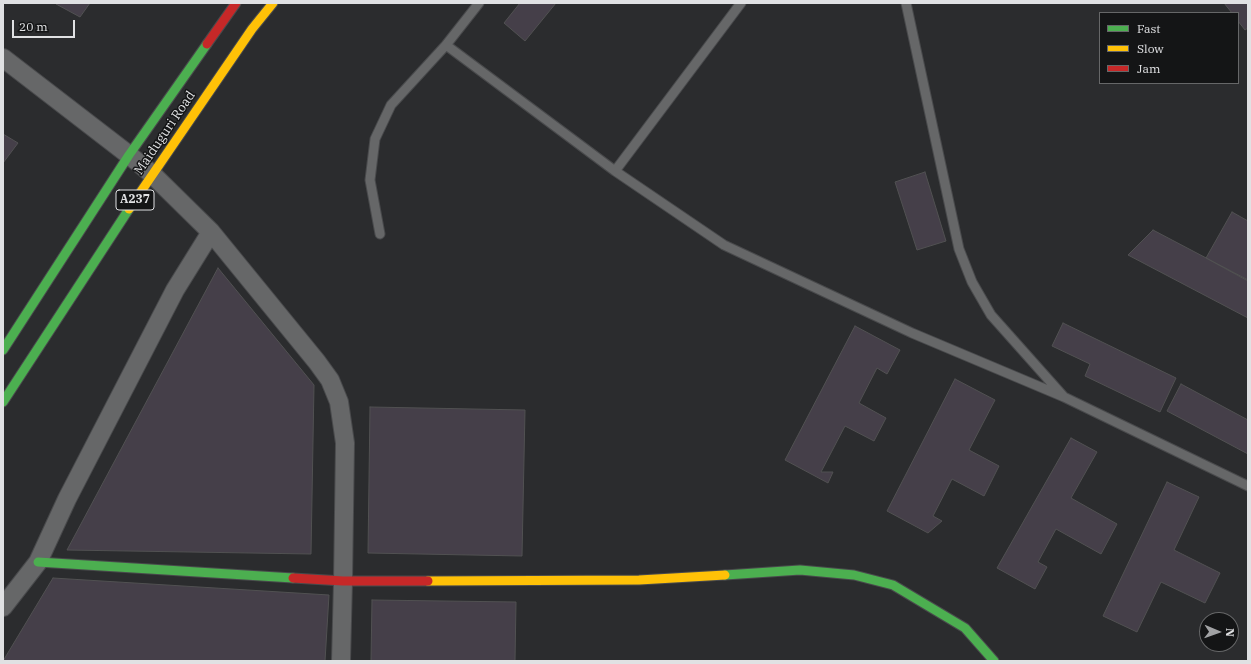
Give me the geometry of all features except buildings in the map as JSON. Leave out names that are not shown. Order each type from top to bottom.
[{"type":"main road","name":"Maiduguri Road","points":[[3,350],[130,155],[236,3]]},
{"type":"main road","name":"Maiduguri Road","points":[[3,402],[152,174],[252,29],[273,3]]},
{"type":"main road","points":[[38,562],[343,581],[639,580],[800,570],[854,575],[893,585],[965,628],[994,661]]},
{"type":"street","points":[[3,58],[130,155],[152,174],[211,232],[330,380],[338,402],[345,443],[341,661]]},
{"type":"street","points":[[3,606],[38,562],[67,498],[175,290],[211,232]]},
{"type":"lane","points":[[380,234],[370,180],[375,138],[391,105],[446,45],[479,3]]},
{"type":"lane","points":[[614,170],[741,3]]},
{"type":"lane","points":[[906,3],[959,249],[972,282],[991,315],[1064,397]]},
{"type":"lane","points":[[446,45],[614,170],[724,245],[912,332],[1064,397],[1248,486]]},
{"type":"traffic: fast","points":[[3,350],[129,155],[207,44]]},
{"type":"traffic: fast","points":[[3,402],[129,209]]},
{"type":"traffic: fast","points":[[38,562],[293,578]]},
{"type":"traffic: fast","points":[[725,575],[800,570],[854,575],[893,585],[965,628],[994,661]]},
{"type":"traffic: slow","points":[[129,209],[252,29],[273,3]]},
{"type":"traffic: slow","points":[[428,581],[639,580],[725,575]]},
{"type":"traffic: jam","points":[[207,44],[236,3]]},
{"type":"traffic: jam","points":[[293,578],[343,581],[428,581]]}]
